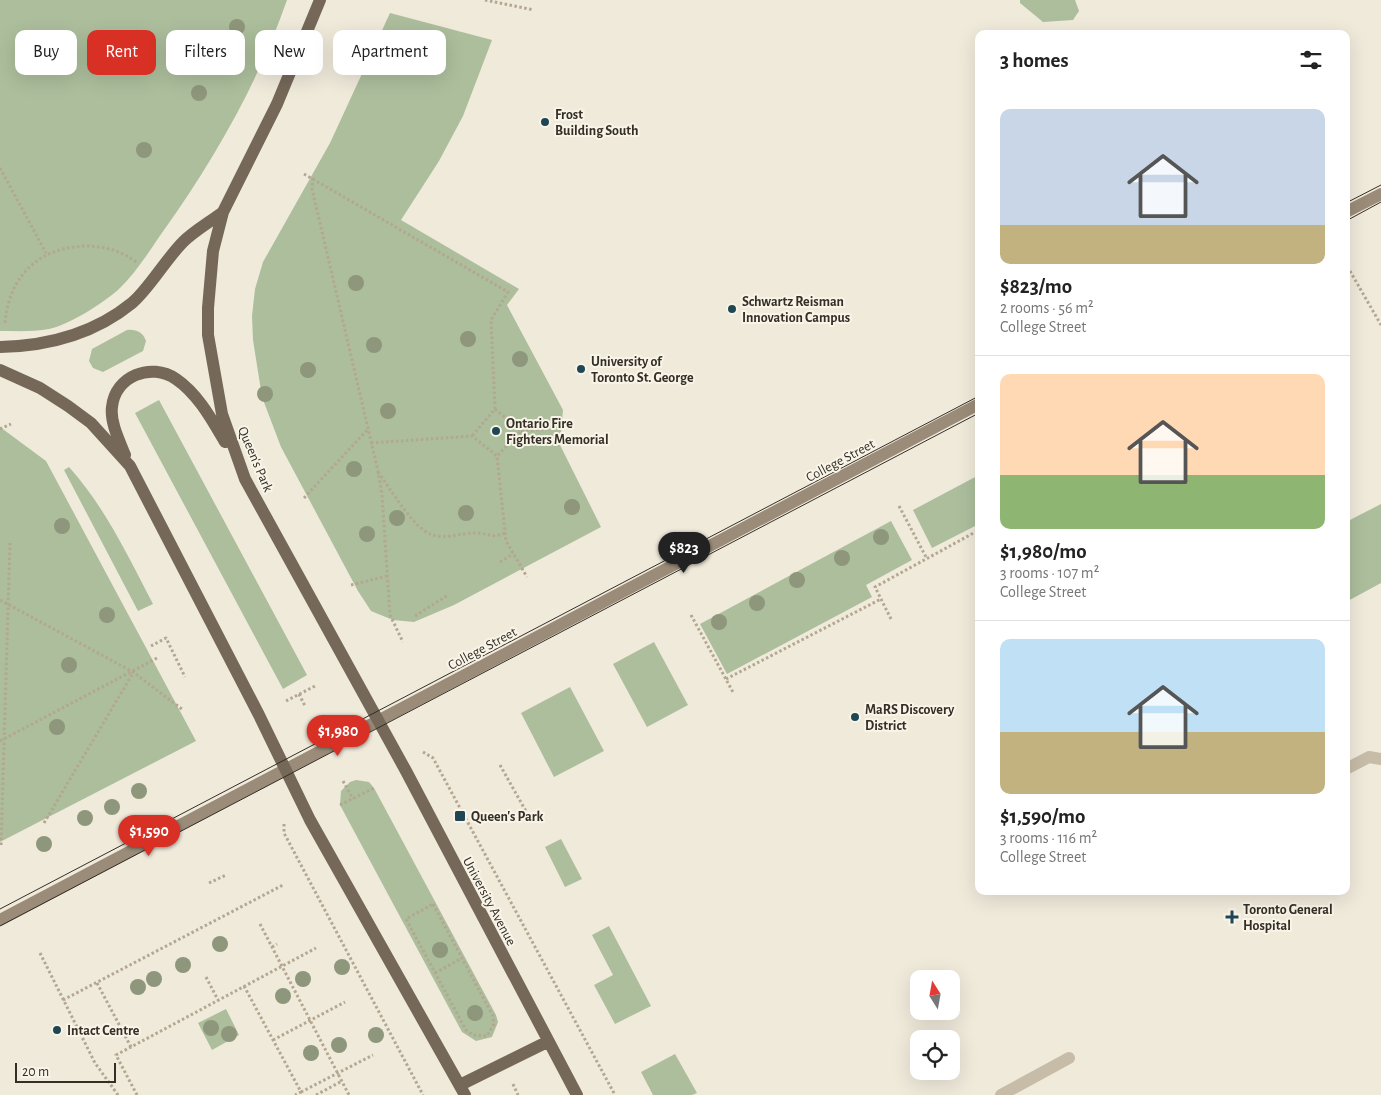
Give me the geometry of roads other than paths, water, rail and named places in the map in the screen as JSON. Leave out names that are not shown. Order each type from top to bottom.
[{"type":"main road","points":[[0,346],[52,343],[78,334],[132,303],[184,241],[223,212],[277,104],[320,0]]},
{"type":"main road","points":[[1350,210],[1381,194]]},
{"type":"main road","name":"Queen's Park","points":[[223,212],[213,251],[210,276],[208,335],[222,414],[245,479],[378,720]]},
{"type":"main road","points":[[0,370],[40,388],[91,423],[130,466]]},
{"type":"main road","points":[[245,479],[212,419],[190,391],[175,378],[162,372],[149,371],[131,375],[115,395],[112,416],[130,466],[310,820],[462,1090],[547,1042]]},
{"type":"main road","name":"College Street","points":[[0,920],[285,768],[975,406]]},
{"type":"main road","name":"University Avenue","points":[[378,720],[547,1042],[577,1095]]},
{"type":"lane","points":[[1350,767],[1369,757],[1381,759]]},
{"type":"lane","points":[[1001,1095],[1070,1058]]},
{"type":"tram line","points":[[1350,201],[1381,185]]},
{"type":"tram line","points":[[1350,219],[1381,202]]},
{"type":"tram line","points":[[0,909],[975,398]]},
{"type":"tram line","points":[[0,926],[975,415]]},
{"type":"place","name":"Frost Building South","points":[[545,122]]},
{"type":"place","name":"Schwartz Reisman Innovation Campus","points":[[732,309]]},
{"type":"place","name":"University of Toronto St. George","points":[[581,369]]},
{"type":"place","name":"Ontario Fire Fighters Memorial","points":[[496,431]]},
{"type":"place","name":"MaRS Discovery District","points":[[855,717]]},
{"type":"place","name":"Queen's Park","points":[[460,816]]},
{"type":"place","name":"Toronto General Hospital","points":[[1232,917]]},
{"type":"place","name":"Intact Centre","points":[[57,1030]]}]
